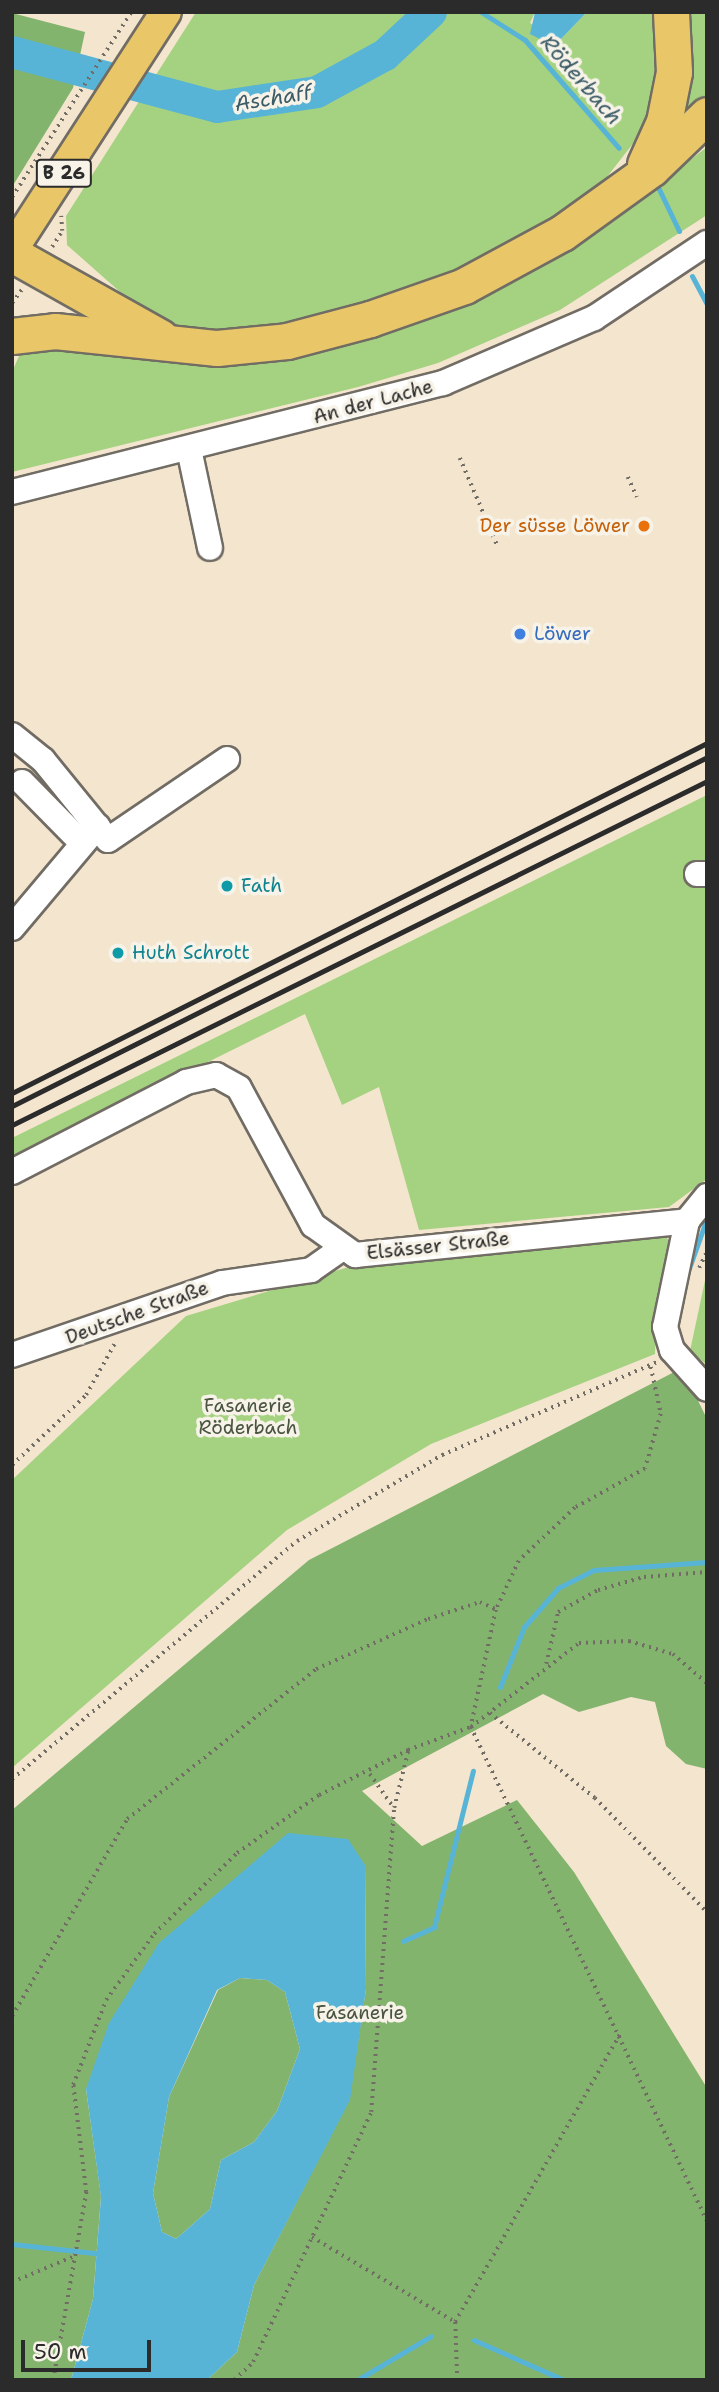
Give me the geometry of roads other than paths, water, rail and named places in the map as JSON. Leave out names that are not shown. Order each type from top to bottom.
[{"type":"highway","points":[[633,183],[664,122],[676,48],[671,12]]},
{"type":"highway","points":[[12,336],[55,331],[179,345],[287,341],[441,295],[562,233],[633,183],[707,115]]},
{"type":"highway","points":[[15,248],[99,302],[179,345]]},
{"type":"main road","name":"B 26","points":[[15,248],[166,12]]},
{"type":"street","name":"An der Lache","points":[[12,492],[443,383],[594,318],[707,243]]},
{"type":"street","points":[[189,449],[210,548]]},
{"type":"street","points":[[12,735],[43,760],[96,837]]},
{"type":"street","points":[[12,928],[96,837],[228,759]]},
{"type":"street","points":[[43,760],[17,787],[96,837]]},
{"type":"street","name":"Elsässer Straße","points":[[12,1172],[186,1082],[216,1075],[239,1088],[295,1197],[340,1250],[408,1253],[687,1221]]},
{"type":"street","points":[[707,1196],[687,1221],[665,1327],[672,1350],[707,1389]]},
{"type":"street","name":"Deutsche Straße","points":[[12,1356],[222,1283],[311,1270],[340,1250]]},
{"type":"water","points":[[535,12],[587,12],[560,40],[548,43],[530,34]]},
{"type":"water","points":[[288,1833],[348,1839],[365,1865],[366,1989],[350,2100],[254,2285],[237,2352],[207,2380],[71,2380],[93,2299],[101,2197],[86,2089],[109,2023],[159,1943]],"holes":[[[240,1978],[267,1980],[285,1992],[300,2049],[277,2111],[254,2142],[221,2160],[210,2209],[176,2239],[162,2232],[153,2193],[169,2097],[217,1990]]]},
{"type":"waterway","name":"Aschaff","points":[[12,52],[217,107],[317,92],[385,55],[431,12]]},
{"type":"waterway","name":"Röderbach","points":[[481,12],[525,40],[619,148]]},
{"type":"waterway","name":"Röderbach","points":[[657,185],[679,231]]},
{"type":"waterway","name":"Röderbach","points":[[692,276],[707,304]]},
{"type":"waterway","points":[[688,1271],[707,1218]]},
{"type":"waterway","points":[[500,1687],[524,1627],[558,1588],[594,1570],[707,1562]]},
{"type":"waterway","points":[[403,1941],[434,1927],[473,1771]]},
{"type":"waterway","points":[[12,2244],[103,2254]]},
{"type":"waterway","points":[[357,2380],[431,2336]]},
{"type":"waterway","points":[[474,2340],[564,2380]]},
{"type":"railway","points":[[12,1093],[707,743]]},
{"type":"railway","points":[[12,1106],[707,757]]},
{"type":"railway","points":[[12,1125],[707,781]]},
{"type":"place","name":"Der süsse Löwer","points":[[644,526]]},
{"type":"place","name":"Löwer","points":[[520,634]]},
{"type":"place","name":"Fath","points":[[227,886]]},
{"type":"place","name":"Huth Schrott","points":[[118,953]]},
{"type":"park label","name":"Fasanerie Röderbach","points":[[248,1417]]},
{"type":"park label","name":"Fasanerie","points":[[360,2013]]}]
